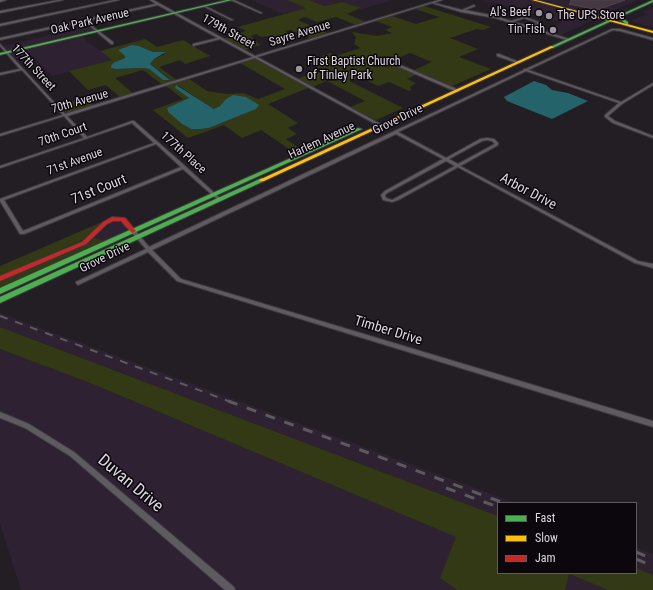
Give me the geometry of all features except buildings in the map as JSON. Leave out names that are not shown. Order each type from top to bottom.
[{"type":"main road","name":"Oak Park Avenue","points":[[4,54],[94,29],[231,0]]},
{"type":"main road","points":[[533,0],[653,31]]},
{"type":"main road","points":[[541,0],[653,31]]},
{"type":"main road","name":"Harlem Avenue","points":[[0,291],[217,198],[565,39],[646,0]]},
{"type":"main road","name":"Harlem Avenue","points":[[608,19],[653,1]]},
{"type":"main road","points":[[621,15],[620,18],[627,23]]},
{"type":"main road","points":[[0,279],[84,243],[107,221],[117,218],[123,219],[136,234]]},
{"type":"main road","name":"Harlem Avenue","points":[[0,300],[136,234]]},
{"type":"street","points":[[0,1],[5,0]]},
{"type":"street","points":[[0,12],[62,0]]},
{"type":"street","points":[[0,25],[118,0]]},
{"type":"street","name":"179th Street","points":[[151,0],[378,124]]},
{"type":"street","points":[[231,0],[261,13]]},
{"type":"street","name":"Sayre Avenue","points":[[165,86],[441,0]]},
{"type":"street","points":[[432,3],[461,11],[487,15],[565,39]]},
{"type":"street","points":[[0,39],[158,4]]},
{"type":"street","points":[[204,6],[232,20]]},
{"type":"street","points":[[461,11],[474,6]]},
{"type":"street","points":[[510,22],[524,17],[540,23],[529,28]]},
{"type":"street","points":[[94,29],[112,42]]},
{"type":"street","name":"Grove Drive","points":[[78,282],[613,29],[653,39]]},
{"type":"street","points":[[194,45],[220,38]]},
{"type":"street","name":"177th Street","points":[[0,45],[4,54],[22,69],[86,138]]},
{"type":"street","points":[[498,56],[515,62]]},
{"type":"street","points":[[391,62],[454,89]]},
{"type":"street","points":[[0,74],[22,69]]},
{"type":"street","points":[[525,70],[621,104]]},
{"type":"street","points":[[653,84],[621,104],[606,116],[614,122],[653,137]]},
{"type":"street","name":"70th Avenue","points":[[2,135],[165,86]]},
{"type":"street","name":"70th Court","points":[[0,167],[133,122]]},
{"type":"street","name":"177th Place","points":[[133,122],[217,198]]},
{"type":"street","points":[[0,129],[2,135]]},
{"type":"street","name":"Arbor Drive","points":[[395,132],[637,262],[653,266]]},
{"type":"street","points":[[481,140],[493,140],[497,144],[397,199],[392,201],[384,200],[383,196],[386,192],[445,159],[481,140]]},
{"type":"street","name":"71st Avenue","points":[[1,200],[156,142]]},
{"type":"street","name":"71st Court","points":[[1,200],[22,233],[184,167]]},
{"type":"street","name":"Timber Drive","points":[[136,234],[148,249],[179,280],[653,424]]},
{"type":"street","name":"Duvan Drive","points":[[0,415],[26,426],[72,454],[231,590]]},
{"type":"shaded area","points":[[251,0],[287,0],[307,8],[283,14]]},
{"type":"shaded area","points":[[309,0],[394,0],[362,9],[342,2],[325,6]]},
{"type":"shaded area","points":[[484,0],[530,0],[595,19],[560,36],[543,31],[562,22]]},
{"type":"shaded area","points":[[544,0],[638,0],[600,16]]},
{"type":"shaded area","points":[[653,7],[653,27],[633,22],[633,20],[647,14],[642,12]]},
{"type":"shaded area","points":[[93,25],[99,30],[8,52],[3,46]]},
{"type":"shaded area","points":[[81,36],[112,60],[52,76],[32,56],[16,59],[10,53]]},
{"type":"shaded area","points":[[117,221],[125,226],[127,230],[125,232],[107,241],[94,238],[111,223]]},
{"type":"shaded area","points":[[0,313],[513,502],[497,502],[497,516],[0,327]]},
{"type":"shaded area","points":[[0,349],[95,385],[457,537],[440,578],[457,590],[21,590],[0,524]]},
{"type":"shaded area","points":[[637,547],[653,554],[653,575],[637,568]]},
{"type":"shaded area","points":[[569,574],[608,590],[565,590]]},
{"type":"green space","points":[[287,0],[309,0],[325,6],[342,2],[361,8],[347,14],[366,22],[356,25],[336,17],[317,22],[305,17],[298,20],[330,34],[312,39],[291,30],[285,31],[291,34],[273,39],[266,36],[261,37],[256,34],[251,36],[260,45],[244,50],[223,39],[246,31],[238,27],[306,8]]},
{"type":"green space","points":[[424,6],[491,27],[483,30],[477,29],[450,38],[478,49],[459,57],[491,69],[452,86],[414,70],[432,62],[410,53],[389,62],[418,74],[407,79],[416,83],[410,87],[411,90],[409,91],[389,82],[378,86],[360,77],[349,81],[403,108],[376,120],[350,107],[365,101],[327,81],[312,87],[297,79],[322,70],[306,61],[331,53],[336,56],[360,48],[354,44],[356,37],[352,32],[377,36],[392,33],[385,30],[392,27],[375,21],[392,16],[416,24],[439,17],[415,9]]},
{"type":"green space","points":[[145,39],[157,47],[183,40],[210,56],[185,64],[180,60],[159,67],[178,81],[163,85],[143,70],[115,78],[134,94],[121,98],[106,85],[88,90],[69,71],[112,60],[100,51]],"holes":[[[139,46],[153,52],[164,52],[165,54],[154,59],[150,64],[170,79],[163,80],[149,69],[111,68],[113,63],[125,58],[125,56],[120,52]]]},
{"type":"green space","points":[[255,59],[308,88],[268,104],[298,123],[288,128],[297,134],[286,139],[299,148],[292,151],[261,130],[242,138],[224,125],[188,138],[153,110],[183,99],[166,86],[189,79],[207,91],[227,94],[243,93],[258,99],[285,89],[240,63]],"holes":[[[179,86],[214,109],[220,106],[226,99],[256,109],[209,128],[191,129],[182,124],[168,112],[167,108],[189,98],[175,88]]]},
{"type":"green space","points":[[85,98],[94,106],[67,114],[59,105]]},
{"type":"green space","points":[[102,222],[83,240],[0,276],[0,266]]},
{"type":"green space","points":[[94,238],[107,241],[0,289],[0,282],[81,247]]},
{"type":"green space","points":[[0,327],[497,516],[497,574],[569,574],[565,590],[457,590],[440,578],[456,537],[95,385],[0,349]]},
{"type":"green space","points":[[637,568],[653,575],[653,590],[608,590],[569,574],[637,574]]},
{"type":"water","points":[[132,45],[139,46],[153,52],[166,52],[154,59],[150,64],[170,80],[163,80],[149,69],[111,68],[113,63],[125,58],[125,56],[118,50]]},
{"type":"water","points":[[534,81],[546,85],[552,90],[568,93],[588,101],[552,119],[507,101],[504,97]]},
{"type":"water","points":[[176,85],[214,109],[233,95],[246,97],[259,105],[256,109],[209,128],[191,129],[182,124],[168,112],[167,108],[189,98],[175,88]]},
{"type":"railway","points":[[0,316],[231,402]]},
{"type":"railway","points":[[228,401],[501,502]]},
{"type":"railway","points":[[446,488],[497,507]]},
{"type":"railway","points":[[637,552],[653,559]]},
{"type":"railway","points":[[637,559],[653,566]]},
{"type":"traffic: fast","points":[[0,54],[231,0]]},
{"type":"traffic: fast","points":[[552,47],[653,1]]},
{"type":"traffic: fast","points":[[621,15],[620,18],[627,23]]},
{"type":"traffic: fast","points":[[0,291],[360,129]]},
{"type":"traffic: fast","points":[[0,300],[262,180]]},
{"type":"traffic: slow","points":[[533,0],[653,32]]},
{"type":"traffic: slow","points":[[262,180],[552,47]]},
{"type":"traffic: jam","points":[[0,279],[84,243],[105,223],[112,219],[123,219],[133,231]]},
{"type":"place","name":"Al's Beef","points":[[539,13]]},
{"type":"place","name":"The UPS Store","points":[[549,16]]},
{"type":"place","name":"Tin Fish","points":[[553,30]]},
{"type":"place","name":"First Baptist Church of Tinley Park","points":[[299,69]]}]
